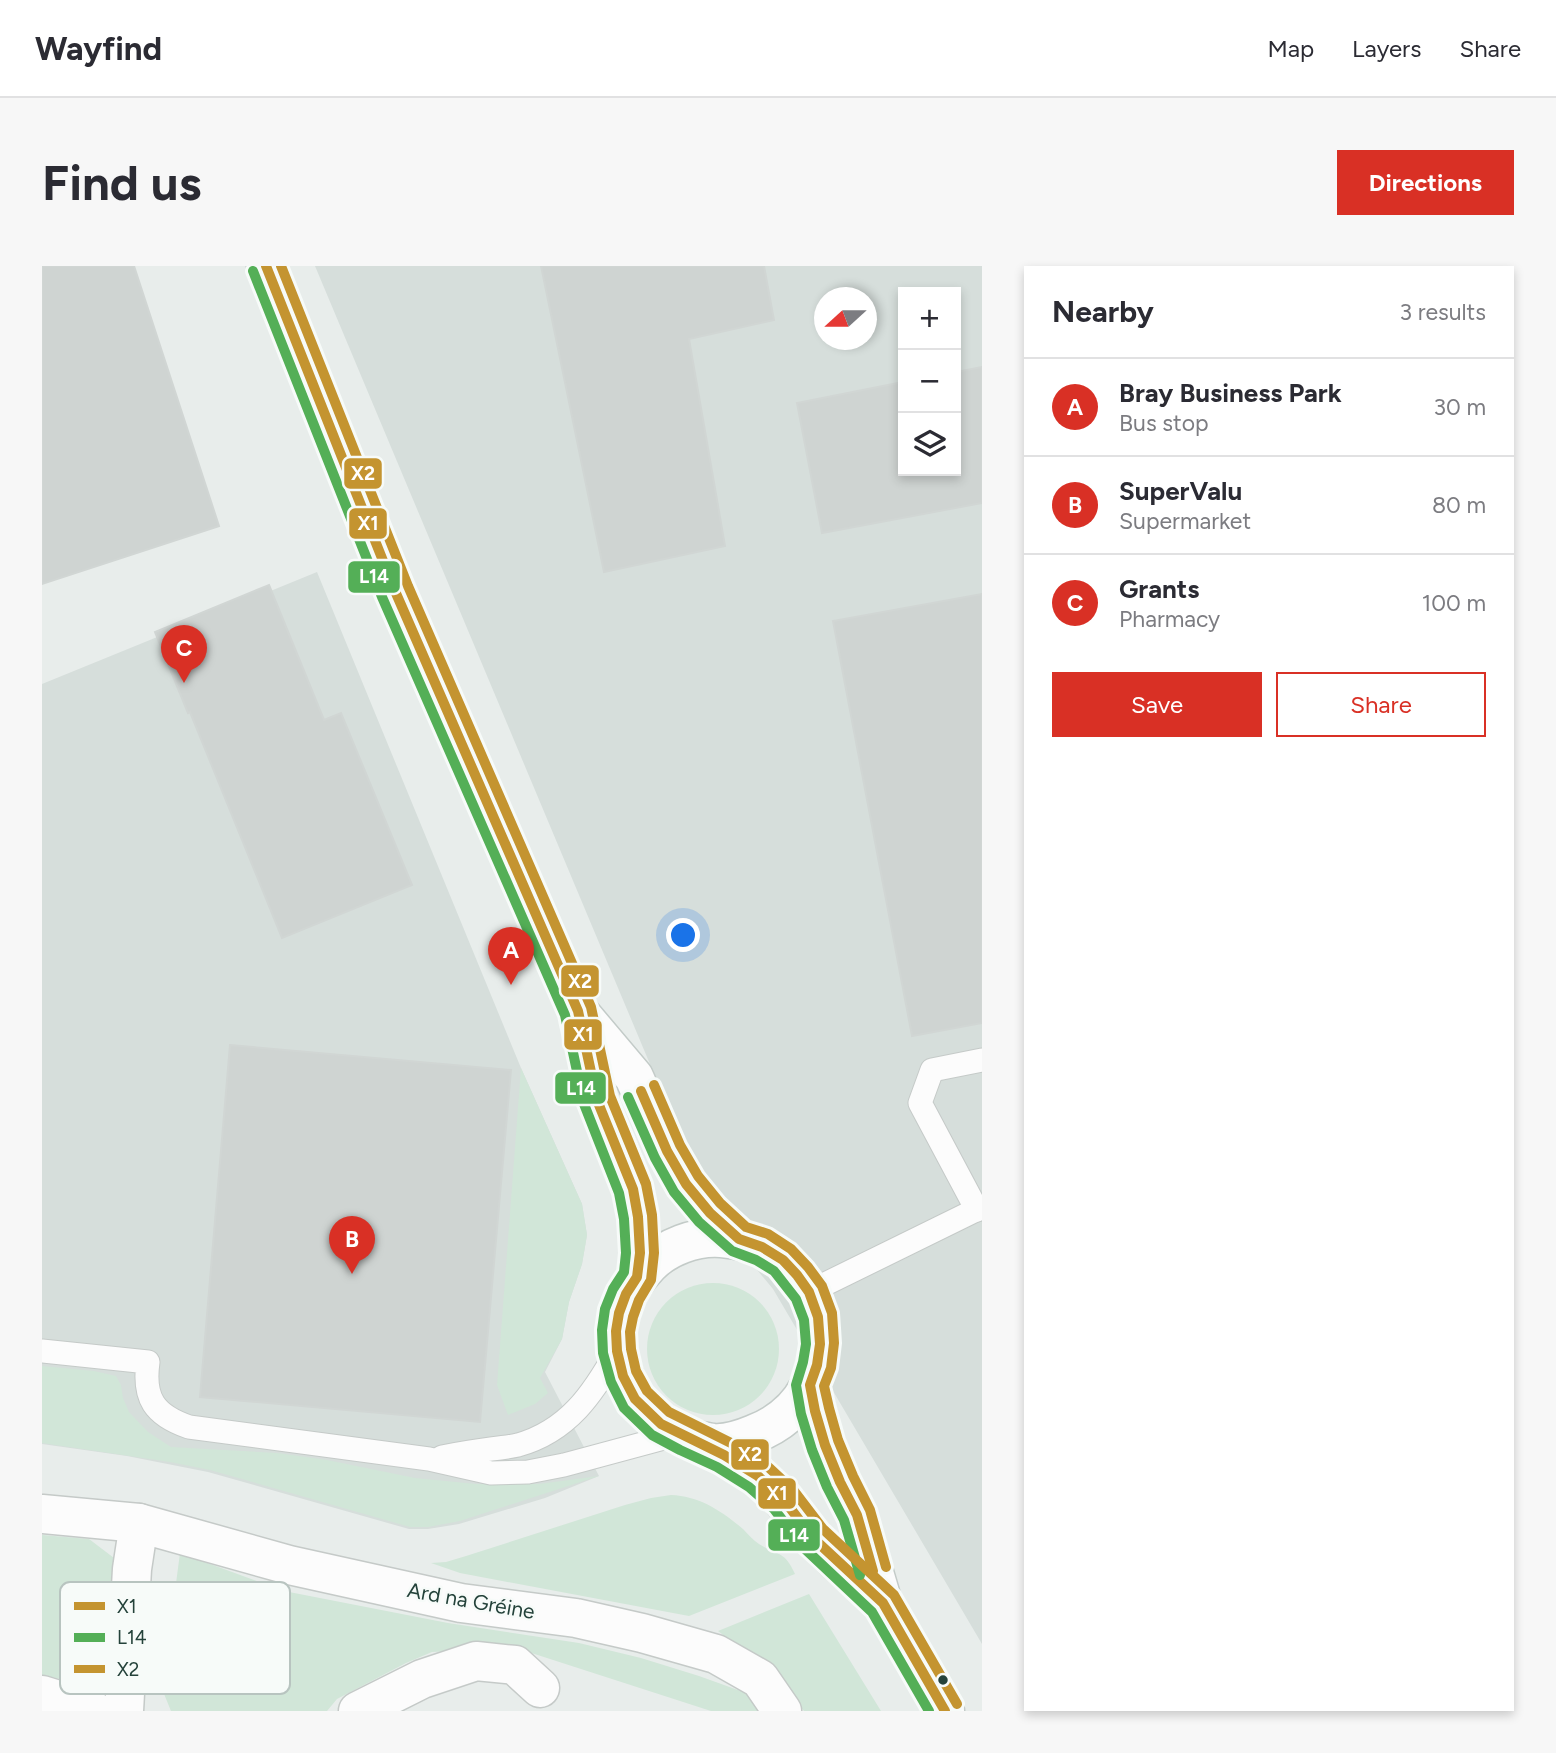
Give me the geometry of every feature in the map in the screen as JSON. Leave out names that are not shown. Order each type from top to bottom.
[{"type":"main road","points":[[266,266],[395,591],[578,1012],[597,1100],[633,1189],[640,1253],[637,1277]]},
{"type":"main road","points":[[578,1012],[634,1077],[667,1151],[686,1184],[710,1213],[739,1239]]},
{"type":"main road","points":[[683,1436],[715,1443],[743,1438],[769,1428],[792,1410],[810,1385],[820,1344],[818,1317],[809,1292],[797,1275],[783,1260],[762,1247],[739,1239],[709,1237],[677,1245],[655,1259],[637,1277],[619,1312],[617,1350],[623,1376],[635,1399],[661,1424],[683,1436],[724,1455],[758,1476],[785,1500],[813,1538],[883,1603]]},
{"type":"main road","points":[[810,1385],[825,1445],[857,1515],[883,1603],[945,1711]]},
{"type":"main road","name":"Ard na Gréine","points":[[42,1514],[139,1523],[289,1564],[461,1603],[576,1618],[642,1633],[716,1654],[760,1679],[782,1711]]},
{"type":"main road","points":[[131,1582],[139,1523]]},
{"type":"main road","points":[[358,1711],[422,1679],[476,1661],[515,1665],[540,1688]]},
{"type":"main road","points":[[42,1695],[94,1711]]},
{"type":"lane","points":[[809,1292],[980,1209],[920,1103],[932,1070],[982,1060]]},
{"type":"lane","points":[[429,1459],[516,1446],[538,1438],[562,1423],[587,1400],[617,1350]]},
{"type":"lane","points":[[42,1351],[148,1362],[146,1380],[156,1406],[173,1421],[189,1427],[429,1459],[491,1473],[528,1472],[683,1436]]},
{"type":"shaded area","points":[[315,266],[982,266],[982,1644],[773,1289],[715,1219]]},
{"type":"shaded area","points":[[317,572],[521,1068],[582,1204],[587,1235],[562,1339],[545,1372],[599,1476],[545,1498],[459,1524],[428,1529],[409,1529],[208,1472],[127,1456],[42,1444],[42,684]]},
{"type":"green space","points":[[521,1068],[582,1204],[587,1235],[562,1339],[540,1378],[548,1393],[535,1404],[508,1415],[497,1385]]},
{"type":"green space","points":[[713,1283],[738,1288],[760,1302],[774,1324],[779,1349],[774,1374],[760,1396],[738,1410],[713,1415],[688,1410],[666,1396],[652,1374],[647,1349],[652,1324],[666,1302],[688,1288]]},
{"type":"green space","points":[[42,1366],[116,1376],[129,1412],[148,1432],[171,1447],[277,1453],[415,1478],[476,1484],[539,1484],[599,1476],[460,1521],[428,1527],[410,1527],[210,1470],[42,1443]]},
{"type":"green space","points":[[671,1495],[701,1501],[718,1511],[759,1544],[784,1557],[795,1574],[689,1616],[460,1573],[431,1563],[446,1562],[625,1505]]},
{"type":"green space","points":[[42,1535],[89,1539],[114,1558],[115,1582],[60,1582],[60,1679],[42,1678]]},
{"type":"green space","points":[[180,1553],[259,1582],[176,1582]]},
{"type":"green space","points":[[290,1592],[448,1623],[579,1643],[641,1658],[749,1694],[762,1711],[711,1711],[516,1648],[432,1652],[337,1699],[327,1711],[171,1711],[164,1694],[290,1694]]},
{"type":"green space","points":[[809,1594],[881,1711],[804,1711],[768,1669],[718,1631]]},
{"type":"building","points":[[42,266],[134,266],[219,526],[42,584]]},
{"type":"building","points":[[541,266],[764,266],[774,320],[689,339],[725,546],[604,572]]},
{"type":"building","points":[[982,367],[982,503],[822,533],[797,403],[898,383],[898,476],[961,476],[961,371]]},
{"type":"building","points":[[269,585],[324,720],[341,713],[412,885],[282,938],[155,632]]},
{"type":"building","points":[[982,594],[982,1023],[912,1036],[833,621]]},
{"type":"building","points":[[230,1045],[511,1070],[480,1422],[200,1397]]},
{"type":"transit line","name":"X1","points":[[266,266],[395,591],[578,1011],[597,1100],[633,1189],[638,1217],[640,1253],[637,1277],[626,1294],[616,1331],[623,1376],[635,1399],[661,1424],[724,1455],[758,1476],[784,1500],[813,1538],[883,1603],[945,1711]]},
{"type":"transit line","name":"X2","points":[[281,266],[408,586],[591,1007],[610,1096],[646,1184],[652,1215],[654,1253],[651,1280],[639,1300],[630,1332],[636,1371],[647,1391],[669,1412],[731,1443],[765,1464],[794,1491],[823,1529],[894,1595],[957,1704]]},
{"type":"transit line","name":"L14","points":[[253,271],[382,597],[565,1015],[584,1104],[619,1193],[624,1219],[624,1272],[605,1309],[602,1330],[603,1353],[611,1382],[624,1408],[652,1435],[717,1467],[749,1487],[774,1509],[803,1547],[872,1612],[929,1711]]},
{"type":"transit line","name":"X2","points":[[654,1085],[680,1145],[698,1176],[720,1203],[746,1227],[768,1234],[791,1249],[822,1286],[832,1313],[834,1343],[831,1368],[824,1386],[829,1408],[838,1440],[870,1510],[886,1567]]},
{"type":"transit line","name":"X1","points":[[641,1091],[667,1151],[686,1184],[710,1213],[739,1239],[762,1247],[783,1260],[809,1292],[818,1317],[820,1344],[810,1385],[815,1411],[825,1445],[857,1515],[873,1571]]},
{"type":"transit line","name":"L14","points":[[628,1097],[655,1158],[674,1192],[699,1222],[732,1251],[756,1260],[774,1271],[796,1299],[804,1320],[806,1344],[796,1385],[801,1414],[827,1487],[844,1520],[860,1575]]},
{"type":"place","name":"Grants","points":[[184,683]]},
{"type":"place","name":"Bray Business Park","points":[[511,985]]},
{"type":"place","name":"SuperValu","points":[[352,1274]]}]
